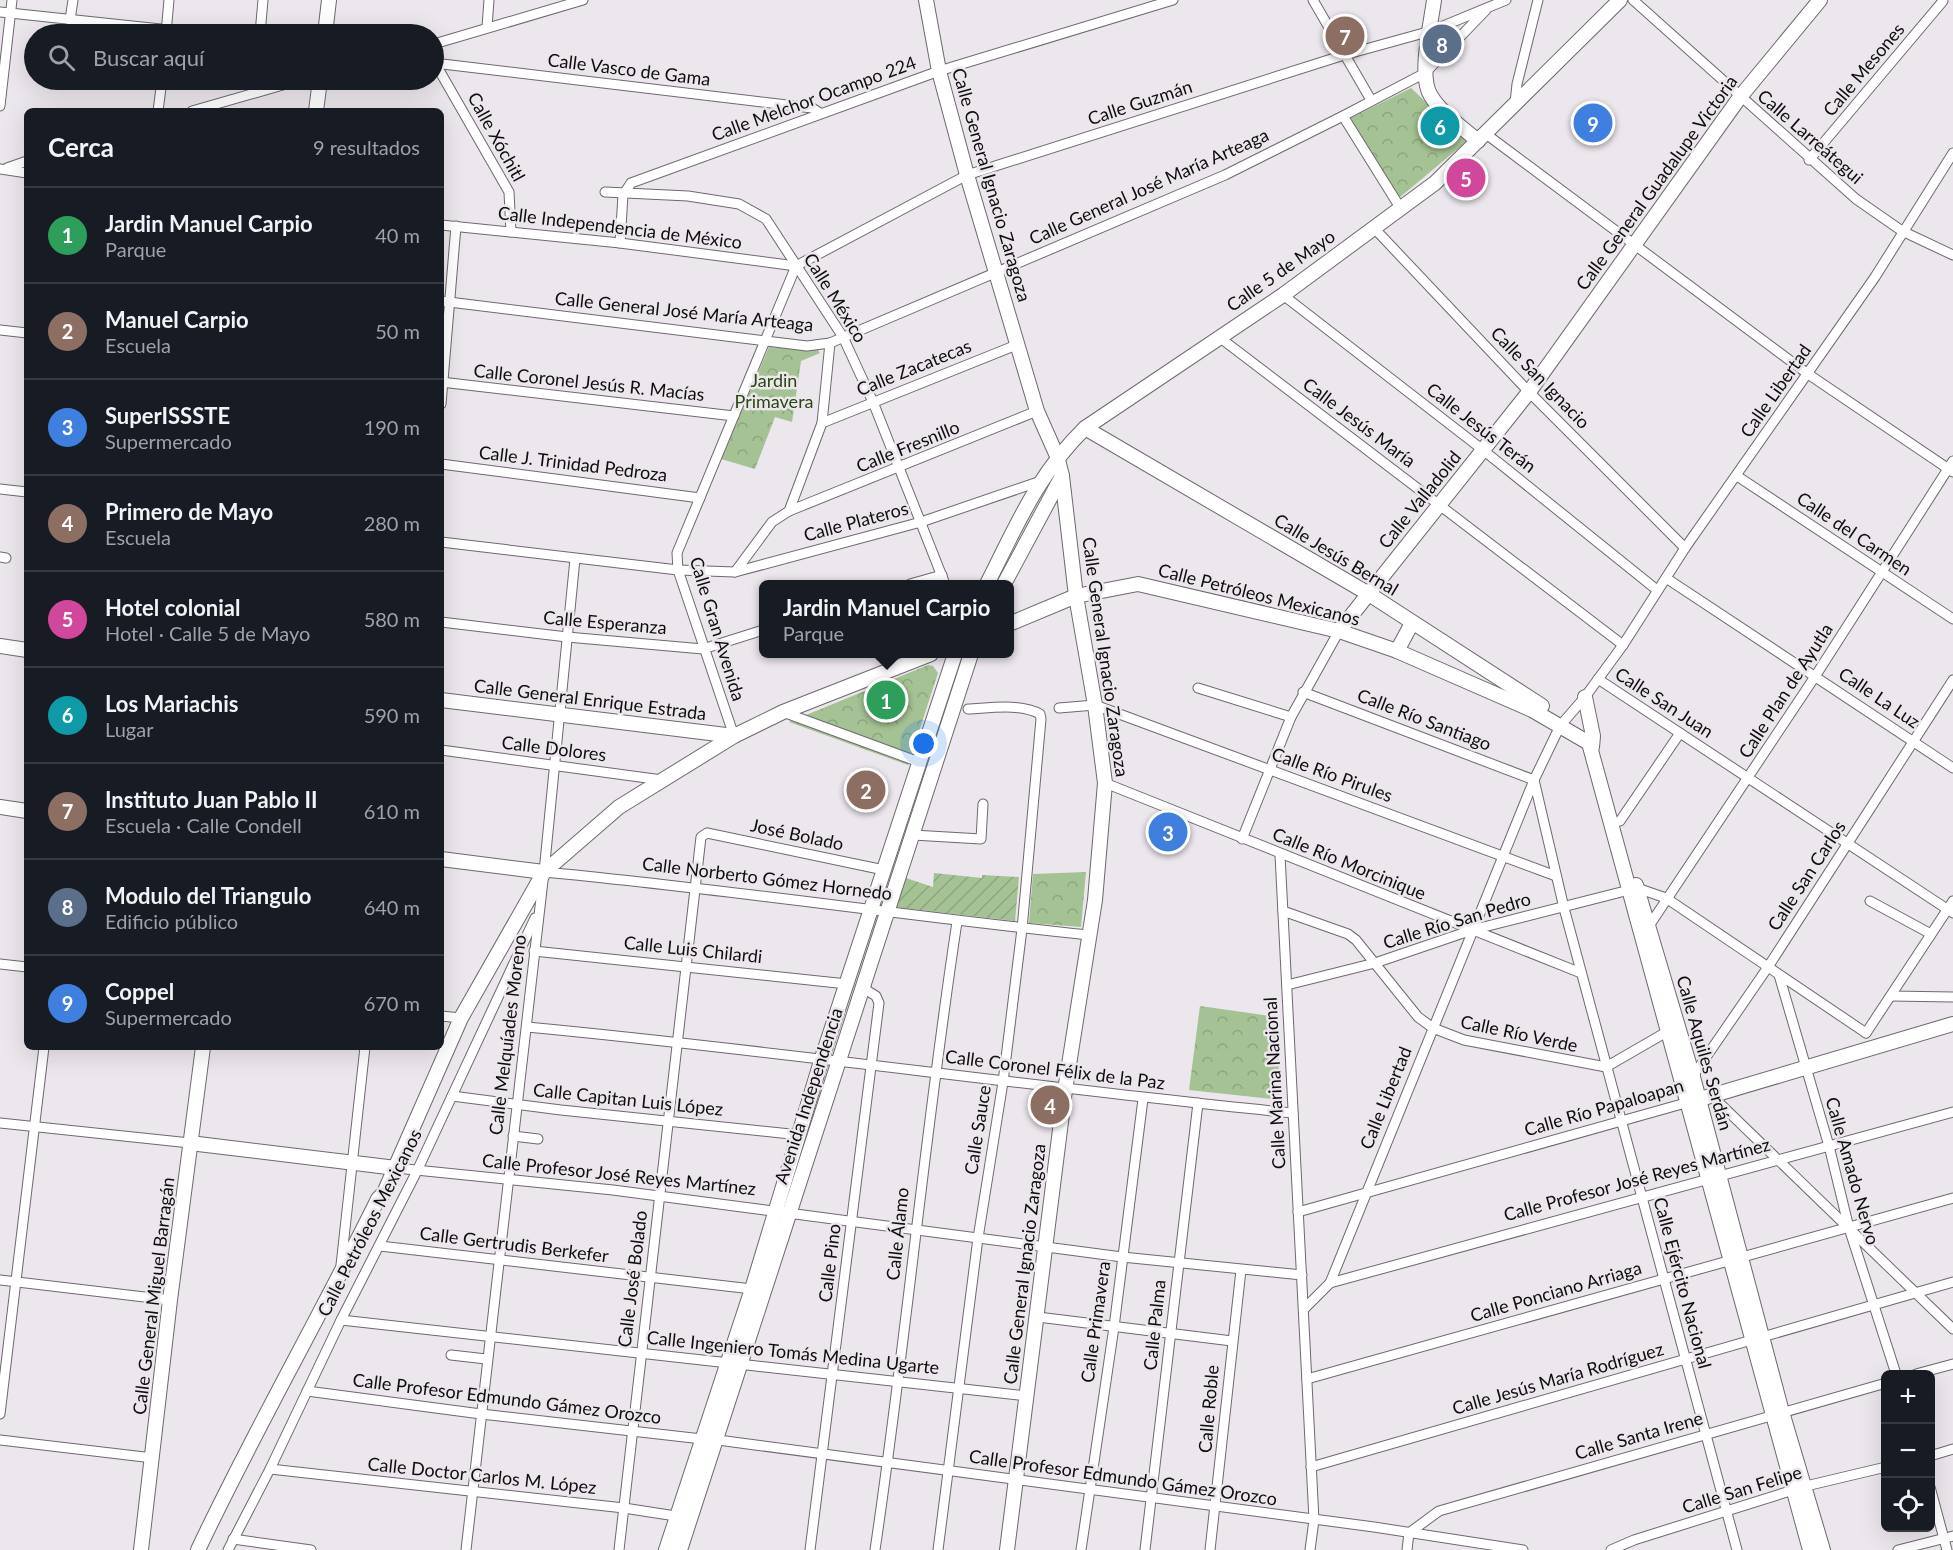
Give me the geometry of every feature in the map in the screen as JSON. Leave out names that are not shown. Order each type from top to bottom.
[{"type":"main road","points":[[326,24],[329,0]]},
{"type":"main road","name":"Calle General Ignacio Zaragoza","points":[[926,0],[939,71],[967,175],[1037,411],[1057,456],[1062,476],[1076,596],[1106,783],[1089,935],[1065,1090],[1007,1550]]},
{"type":"main road","points":[[1434,0],[1425,72],[1427,88],[1431,98],[1482,138]]},
{"type":"main road","name":"Calle 5 de Mayo","points":[[989,580],[1038,482],[1057,456],[1085,428],[1283,295],[1435,183],[1620,0]]},
{"type":"main road","name":"Calle General Guadalupe Victoria","points":[[1529,392],[1740,98],[1820,0]]},
{"type":"main road","points":[[316,108],[319,90]]},
{"type":"main road","name":"Calle Valladolid","points":[[1339,631],[1529,392]]},
{"type":"main road","name":"Calle Jesús Bernal","points":[[1085,428],[1369,594],[1562,723]]},
{"type":"main road","points":[[1007,580],[1062,476]]},
{"type":"main road","name":"Calle Petróleos Mexicanos","points":[[1014,622],[1076,596],[1138,584],[1339,631],[1397,651],[1562,723]]},
{"type":"main road","points":[[1397,651],[1412,623]]},
{"type":"main road","points":[[0,646],[24,650]]},
{"type":"main road","name":"Calle Petróleos Mexicanos","points":[[198,1550],[283,1380],[339,1278],[378,1199],[376,1190],[392,1167],[402,1138],[414,1126],[461,1018],[544,872],[619,807],[735,736],[783,712],[922,658]]},
{"type":"main road","name":"Avenida Independencia","points":[[680,1550],[718,1440],[752,1289],[822,1058],[954,658]]},
{"type":"main road","name":"Avenida Independencia","points":[[666,1550],[702,1439],[734,1365],[791,1212],[970,658]]},
{"type":"main road","name":"Calle Aquiles Serdán","points":[[1585,697],[1592,741],[1633,889],[1689,1082],[1700,1099],[1714,1178],[1777,1414],[1800,1488],[1824,1550]]},
{"type":"main road","name":"Calle General Enrique Estrada","points":[[444,700],[735,736]]},
{"type":"main road","points":[[1562,723],[1592,741]]},
{"type":"main road","points":[[0,807],[24,811]]},
{"type":"main road","name":"Calle Norberto Gómez Hornedo","points":[[444,858],[544,872]]},
{"type":"main road","name":"Calle Río Papaloapan","points":[[1700,1099],[1953,1024]]},
{"type":"main road","name":"Calle General Miguel Barragán","points":[[141,1550],[203,1050]]},
{"type":"main road","name":"Calle Profesor José Reyes Martínez","points":[[190,1143],[392,1167]]},
{"type":"main road","name":"Calle Aquiles Serdán","points":[[1800,1488],[1810,1550]]},
{"type":"street","points":[[0,106],[12,0]]},
{"type":"street","points":[[70,20],[73,0]]},
{"type":"street","points":[[167,24],[169,0]]},
{"type":"street","points":[[261,24],[263,0]]},
{"type":"street","points":[[487,27],[489,0]]},
{"type":"street","points":[[444,41],[583,0]]},
{"type":"street","name":"Calle Melchor Ocampo 224","points":[[623,195],[631,183],[820,113],[1142,4],[1173,0]]},
{"type":"street","points":[[1313,0],[1371,100]]},
{"type":"street","name":"Calle Guzmán","points":[[796,266],[967,175],[1344,55],[1431,31],[1506,0]]},
{"type":"street","points":[[1515,106],[1517,84],[1538,0]]},
{"type":"street","name":"Calle Larreátegui","points":[[1633,0],[1809,160],[1856,199],[1902,231],[1953,255]]},
{"type":"street","points":[[1943,0],[1953,8]]},
{"type":"street","name":"Calle Mesones","points":[[1809,160],[1943,0]]},
{"type":"street","name":"Calle General José María Arteaga","points":[[444,301],[807,346],[830,343],[1225,175],[1343,116],[1425,72],[1486,10]]},
{"type":"street","points":[[0,12],[102,24]]},
{"type":"street","name":"Calle Vasco de Gama","points":[[444,64],[812,108],[820,113]]},
{"type":"street","name":"Calle Xóchitl","points":[[444,80],[509,192],[511,231]]},
{"type":"street","points":[[159,108],[161,90]]},
{"type":"street","points":[[202,108],[265,90]]},
{"type":"street","points":[[1343,116],[1401,209]]},
{"type":"street","points":[[1482,138],[1635,243],[1808,374],[1951,467]]},
{"type":"street","name":"Calle Libertad","points":[[1305,1308],[1330,1283],[1502,856],[1534,780],[1562,723],[1585,697],[1623,645],[1685,548],[1875,277],[1953,153]]},
{"type":"street","points":[[2,169],[24,162]]},
{"type":"street","points":[[2,169],[24,172]]},
{"type":"street","name":"Calle México","points":[[606,192],[623,195],[688,196],[739,204],[766,219],[843,337],[873,402],[943,580]]},
{"type":"street","points":[[620,243],[623,195]]},
{"type":"street","name":"Calle Independencia de México","points":[[444,225],[620,243],[796,266]]},
{"type":"street","points":[[444,365],[456,226]]},
{"type":"street","name":"Calle San Ignacio","points":[[1374,228],[1529,392],[1685,548]]},
{"type":"street","name":"Calle Gran Avenida","points":[[735,736],[703,649],[678,570],[677,553],[796,266]]},
{"type":"street","name":"Calle Jesús Terán","points":[[1283,295],[1484,450],[1657,590]]},
{"type":"street","points":[[0,330],[24,333]]},
{"type":"street","name":"Calle Jesús María","points":[[1219,336],[1623,645]]},
{"type":"street","points":[[735,572],[772,522],[789,511],[822,423],[830,343]]},
{"type":"street","name":"Calle Zacatecas","points":[[822,423],[1019,344]]},
{"type":"street","name":"Calle Coronel Jesús R. Macías","points":[[444,383],[734,416]]},
{"type":"street","name":"Calle Fresnillo","points":[[789,511],[1037,411]]},
{"type":"street","name":"Calle J. Trinidad Pedroza","points":[[444,464],[700,498]]},
{"type":"street","name":"Calle Plan de Ayutla","points":[[1646,930],[1951,467]]},
{"type":"street","name":"Calle del Carmen","points":[[1737,476],[1953,619]]},
{"type":"street","name":"Calle Plateros","points":[[444,542],[678,570],[735,572],[921,522],[1038,482]]},
{"type":"street","points":[[0,489],[24,492]]},
{"type":"street","name":"Calle Melquíades Moreno","points":[[466,1550],[486,1359],[527,1027],[575,559]]},
{"type":"street","name":"Calle La Luz","points":[[1666,578],[1816,675],[1953,768]]},
{"type":"street","name":"Calle Esperanza","points":[[444,621],[567,637],[703,649],[759,631]]},
{"type":"street","points":[[1242,839],[1272,770],[1291,717],[1339,631]]},
{"type":"street","name":"Calle San Juan","points":[[1598,679],[1848,844],[1951,908]]},
{"type":"street","name":"Calle San Carlos","points":[[1689,1082],[1768,967],[1953,680]]},
{"type":"street","points":[[1198,688],[1291,717]]},
{"type":"street","name":"Calle Río Santiago","points":[[1303,692],[1534,780]]},
{"type":"street","points":[[1059,708],[1095,705]]},
{"type":"street","name":"Calle Río Pirules","points":[[1095,705],[1556,876]]},
{"type":"street","name":"Calle Sauce","points":[[938,1550],[950,1472],[978,1238],[1003,1082],[1022,929],[1040,714],[1010,708],[968,709]]},
{"type":"street","points":[[783,712],[919,762]]},
{"type":"street","points":[[1616,822],[1680,733]]},
{"type":"street","name":"Calle Dolores","points":[[444,750],[662,780]]},
{"type":"street","name":"Calle Ejército Nacional","points":[[1534,780],[1581,973],[1737,1550]]},
{"type":"street","name":"Calle Río Morcinique","points":[[1106,783],[1280,855],[1581,973]]},
{"type":"street","points":[[913,835],[981,839],[983,804]]},
{"type":"street","name":"José Bolado","points":[[703,834],[884,870]]},
{"type":"street","name":"Calle José Bolado","points":[[619,1550],[640,1354],[703,834]]},
{"type":"street","name":"Calle Marina Nacional","points":[[1280,855],[1305,1308]]},
{"type":"street","name":"Calle Norberto Gómez Hornedo","points":[[544,872],[696,886],[957,922],[1089,935]]},
{"type":"street","points":[[1633,889],[1666,898],[1866,1033],[1871,1049]]},
{"type":"street","name":"Calle Río San Pedro","points":[[1287,985],[1375,963],[1472,930],[1633,889]]},
{"type":"street","points":[[1870,901],[1931,934]]},
{"type":"street","points":[[1866,1033],[1931,934],[1951,908]]},
{"type":"street","name":"Calle Petróleos Mexicanos","points":[[228,1550],[417,1171],[538,910]]},
{"type":"street","name":"Calle Río Verde","points":[[1283,911],[1348,934],[1356,940],[1418,1017],[1433,1028],[1464,1040],[1606,1067]]},
{"type":"street","name":"Calle Álamo","points":[[875,1550],[898,1381],[934,1072],[957,922]]},
{"type":"street","name":"Calle Luis Chilardi","points":[[534,951],[686,965],[847,984]]},
{"type":"street","points":[[0,964],[24,967]]},
{"type":"street","name":"Calle Amado Nervo","points":[[1779,975],[1804,1069],[1829,1146],[1849,1228],[1895,1370]]},
{"type":"street","name":"Calle Pino","points":[[810,1550],[873,1066],[879,1003],[876,996],[863,988]]},
{"type":"street","points":[[1890,996],[1953,998]]},
{"type":"street","points":[[444,1016],[461,1018]]},
{"type":"street","name":"Calle Coronel Félix de la Paz","points":[[527,1027],[677,1041],[1065,1090],[1293,1113]]},
{"type":"street","points":[[1606,1067],[1673,1028]]},
{"type":"street","points":[[0,1414],[2,1382],[18,1283],[44,1050]]},
{"type":"street","points":[[339,1278],[365,1050]]},
{"type":"street","name":"Calle Capitan Luis López","points":[[453,1096],[800,1135]]},
{"type":"street","name":"Calle Primavera","points":[[1081,1550],[1114,1327],[1143,1099]]},
{"type":"street","points":[[1700,1099],[1776,1160],[1953,1329]]},
{"type":"street","name":"Calle Río Papaloapan","points":[[1298,1212],[1700,1099]]},
{"type":"street","name":"Calle Palma","points":[[1145,1550],[1198,1104]]},
{"type":"street","name":"Calle Profesor José Reyes Martínez","points":[[1330,1283],[1953,1112]]},
{"type":"street","name":"Calle Profesor José Reyes Martínez","points":[[0,1123],[190,1143]]},
{"type":"street","points":[[513,1136],[538,1139]]},
{"type":"street","name":"Calle Profesor José Reyes Martínez","points":[[392,1167],[791,1212],[1122,1257],[1302,1275]]},
{"type":"street","name":"Calle Ponciano Arriaga","points":[[1307,1379],[1953,1198]]},
{"type":"street","name":"Calle Gertrudis Berkefer","points":[[380,1246],[752,1289]]},
{"type":"street","name":"Calle Roble","points":[[1210,1550],[1241,1270]]},
{"type":"street","points":[[0,1280],[170,1300]]},
{"type":"street","name":"Calle Jesús María Rodríguez","points":[[1311,1467],[1953,1282]]},
{"type":"street","points":[[1305,1308],[1314,1520],[1310,1550]]},
{"type":"street","points":[[1038,1317],[1232,1341]]},
{"type":"street","name":"Calle Ingeniero Tomás Medina Ugarte","points":[[341,1320],[1027,1396]]},
{"type":"street","points":[[451,1355],[486,1359]]},
{"type":"street","points":[[1931,1370],[1953,1364]]},
{"type":"street","name":"Calle Santa Irene","points":[[1409,1533],[1439,1511],[1881,1384]]},
{"type":"street","name":"Calle Profesor Edmundo Gámez Orozco","points":[[307,1391],[481,1414],[702,1439]]},
{"type":"street","points":[[0,1440],[153,1458]]},
{"type":"street","name":"Calle Profesor Edmundo Gámez Orozco","points":[[718,1440],[1409,1533],[1473,1547],[1523,1550]]},
{"type":"street","points":[[1935,1454],[1953,1449]]},
{"type":"street","name":"Calle San Felipe","points":[[1611,1550],[1634,1540],[1728,1513],[1800,1488],[1881,1468]]},
{"type":"street","name":"Calle Doctor Carlos M. López","points":[[270,1469],[624,1508],[690,1519]]},
{"type":"street","points":[[1935,1499],[1949,1537],[1947,1550]]},
{"type":"street","points":[[1407,1550],[1409,1533]]},
{"type":"street","points":[[1898,1550],[1949,1537]]},
{"type":"street","points":[[233,1539],[311,1550]]},
{"type":"green space","points":[[1411,88],[1467,141],[1399,198],[1347,120]]},
{"type":"green space","name":"Jardin Primavera","points":[[769,347],[817,349],[820,353],[801,361],[792,422],[775,417],[755,469],[721,459]]},
{"type":"green space","points":[[928,665],[933,666],[938,673],[908,765],[789,722]]},
{"type":"green space","points":[[1086,872],[1081,927],[1029,923],[1033,874]]},
{"type":"green space","points":[[934,873],[982,878],[982,875],[1019,877],[1015,921],[895,907],[906,878],[933,887]]},
{"type":"green space","points":[[1200,1006],[1277,1017],[1280,1100],[1189,1090]]},
{"type":"place","name":"Instituto Juan Pablo II","points":[[1345,36]]},
{"type":"place","name":"Modulo del Triangulo","points":[[1442,44]]},
{"type":"place","name":"Coppel","points":[[1593,123]]},
{"type":"place","name":"Los Mariachis","points":[[1440,126]]},
{"type":"place","name":"Hotel colonial","points":[[1466,178]]},
{"type":"place","name":"Jardin Manuel Carpio","points":[[886,700]]},
{"type":"place","name":"Manuel Carpio","points":[[866,790]]},
{"type":"place","name":"SuperISSSTE","points":[[1168,832]]},
{"type":"place","name":"Primero de Mayo","points":[[1050,1105]]}]
